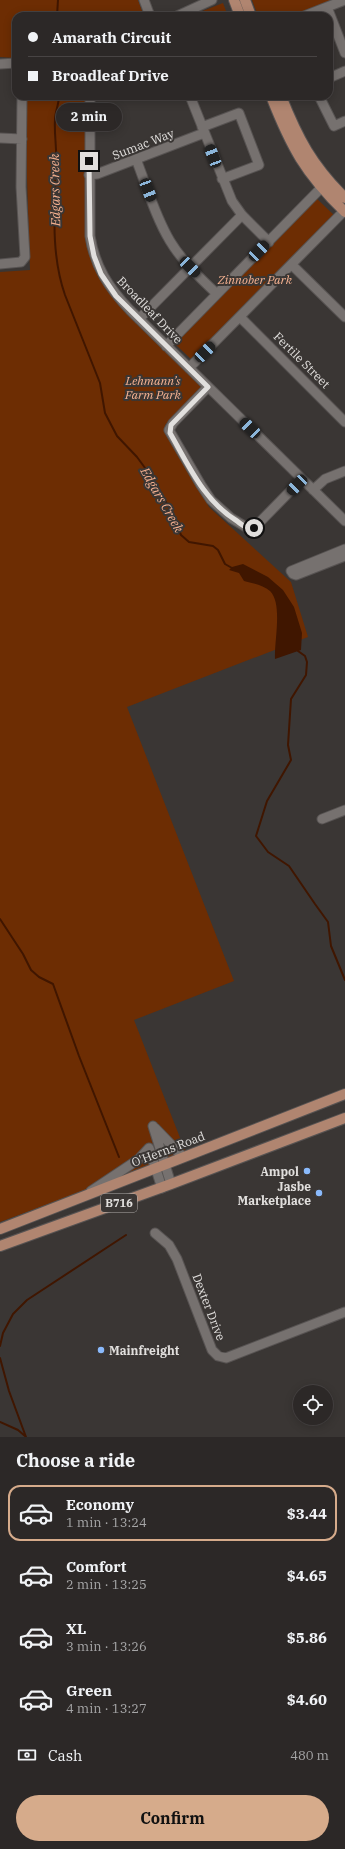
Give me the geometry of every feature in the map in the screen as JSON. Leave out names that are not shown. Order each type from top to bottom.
[{"type":"main road","points":[[234,0],[238,12]]},
{"type":"main road","points":[[245,0],[250,12]]},
{"type":"main road","points":[[273,100],[289,141],[305,168],[321,188],[345,211]]},
{"type":"main road","points":[[283,100],[293,127],[312,160],[345,198]]},
{"type":"main road","name":"O'Herns Road","points":[[0,1229],[345,1094]]},
{"type":"main road","name":"B716","points":[[0,1246],[167,1186],[344,1119]]},
{"type":"street","points":[[144,0],[148,12]]},
{"type":"street","points":[[186,12],[212,0]]},
{"type":"street","points":[[314,12],[345,0]]},
{"type":"street","points":[[327,7],[329,12]]},
{"type":"street","points":[[333,22],[345,53]]},
{"type":"street","points":[[0,64],[12,63]]},
{"type":"street","points":[[333,76],[345,71]]},
{"type":"street","points":[[0,264],[21,262],[25,257],[21,187],[22,100]]},
{"type":"street","name":"Broadleaf Drive","points":[[90,100],[89,224],[94,256],[101,274],[111,289],[139,319],[345,521]]},
{"type":"street","points":[[192,100],[232,201],[242,215],[268,242]]},
{"type":"street","points":[[322,100],[334,126],[345,121]]},
{"type":"street","name":"Sumac Way","points":[[89,175],[97,174],[136,160],[239,113],[259,165],[222,179]]},
{"type":"street","points":[[0,138],[22,139]]},
{"type":"street","points":[[136,160],[166,234],[176,251],[217,294]]},
{"type":"street","points":[[166,346],[321,188]]},
{"type":"street","points":[[189,368],[345,211]]},
{"type":"street","points":[[139,319],[242,215]]},
{"type":"street","points":[[292,265],[345,318]]},
{"type":"street","points":[[338,311],[345,304]]},
{"type":"street","name":"Fertile Street","points":[[240,317],[345,422]]},
{"type":"street","points":[[208,387],[173,423],[169,430],[204,491],[215,505],[246,527],[254,528],[302,480]]},
{"type":"street","points":[[313,490],[325,479],[345,471]]},
{"type":"street","points":[[345,549],[321,562],[345,556]]},
{"type":"street","points":[[322,819],[345,810]]},
{"type":"street","points":[[167,1186],[160,1166],[153,1126],[183,1157]]},
{"type":"street","points":[[85,1195],[139,1159],[149,1148],[160,1166]]},
{"type":"street","name":"Dexter Drive","points":[[155,1233],[169,1245],[177,1258],[212,1350],[218,1356],[226,1358],[345,1312]]},
{"type":"green space","points":[[0,0],[138,0],[142,12],[12,12],[12,58],[0,57]]},
{"type":"green space","points":[[252,0],[336,0],[305,12],[256,12]]},
{"type":"green space","points":[[223,3],[226,12],[200,12]]},
{"type":"green space","name":"Lehmann’s Farm Park","points":[[27,100],[86,100],[94,264],[203,385],[202,389],[165,425],[169,436],[209,507],[291,582],[308,637],[127,707],[234,981],[134,1020],[186,1153],[0,1222],[0,272],[30,270],[25,116]]},
{"type":"green space","name":"Zinnober Park","points":[[316,198],[335,216],[193,361],[174,343]]},
{"type":"shaded area","points":[[243,564],[268,577],[283,590],[294,607],[302,633],[301,650],[275,659],[277,613],[274,597],[270,591],[264,587],[244,581],[239,573],[229,570],[232,567]]},
{"type":"waterway","name":"Edgars Creek","points":[[57,12],[58,0]]},
{"type":"waterway","name":"Edgars Creek","points":[[58,100],[55,117],[56,157],[54,213],[57,262],[65,295],[100,383],[105,413],[117,436],[137,457],[148,472],[170,509],[181,535],[189,542],[213,546],[218,550],[225,564],[232,568]]},
{"type":"waterway","name":"Edgars Creek","points":[[298,651],[305,656],[307,662],[306,675],[291,699],[288,745],[291,760],[267,801],[256,836],[268,852],[289,866],[328,922],[331,946],[345,980]]},
{"type":"waterway","points":[[0,919],[23,954],[31,970],[39,977],[53,984],[79,1056],[119,1157]]},
{"type":"waterway","points":[[0,1346],[3,1333],[13,1314],[27,1300],[126,1235]]},
{"type":"waterway","points":[[0,1358],[9,1391],[26,1437]]},
{"type":"waterway","points":[[0,1422],[18,1430],[25,1436]]},
{"type":"place","name":"Ampol","points":[[307,1171]]},
{"type":"place","name":"Jasbe Marketplace","points":[[319,1193]]},
{"type":"place","name":"Mainfreight","points":[[101,1350]]},
{"type":"route","points":[[89,161],[90,236],[94,256],[101,274],[116,296],[208,387],[171,425],[169,428],[170,433],[211,500],[231,518],[246,527],[254,528]]}]
